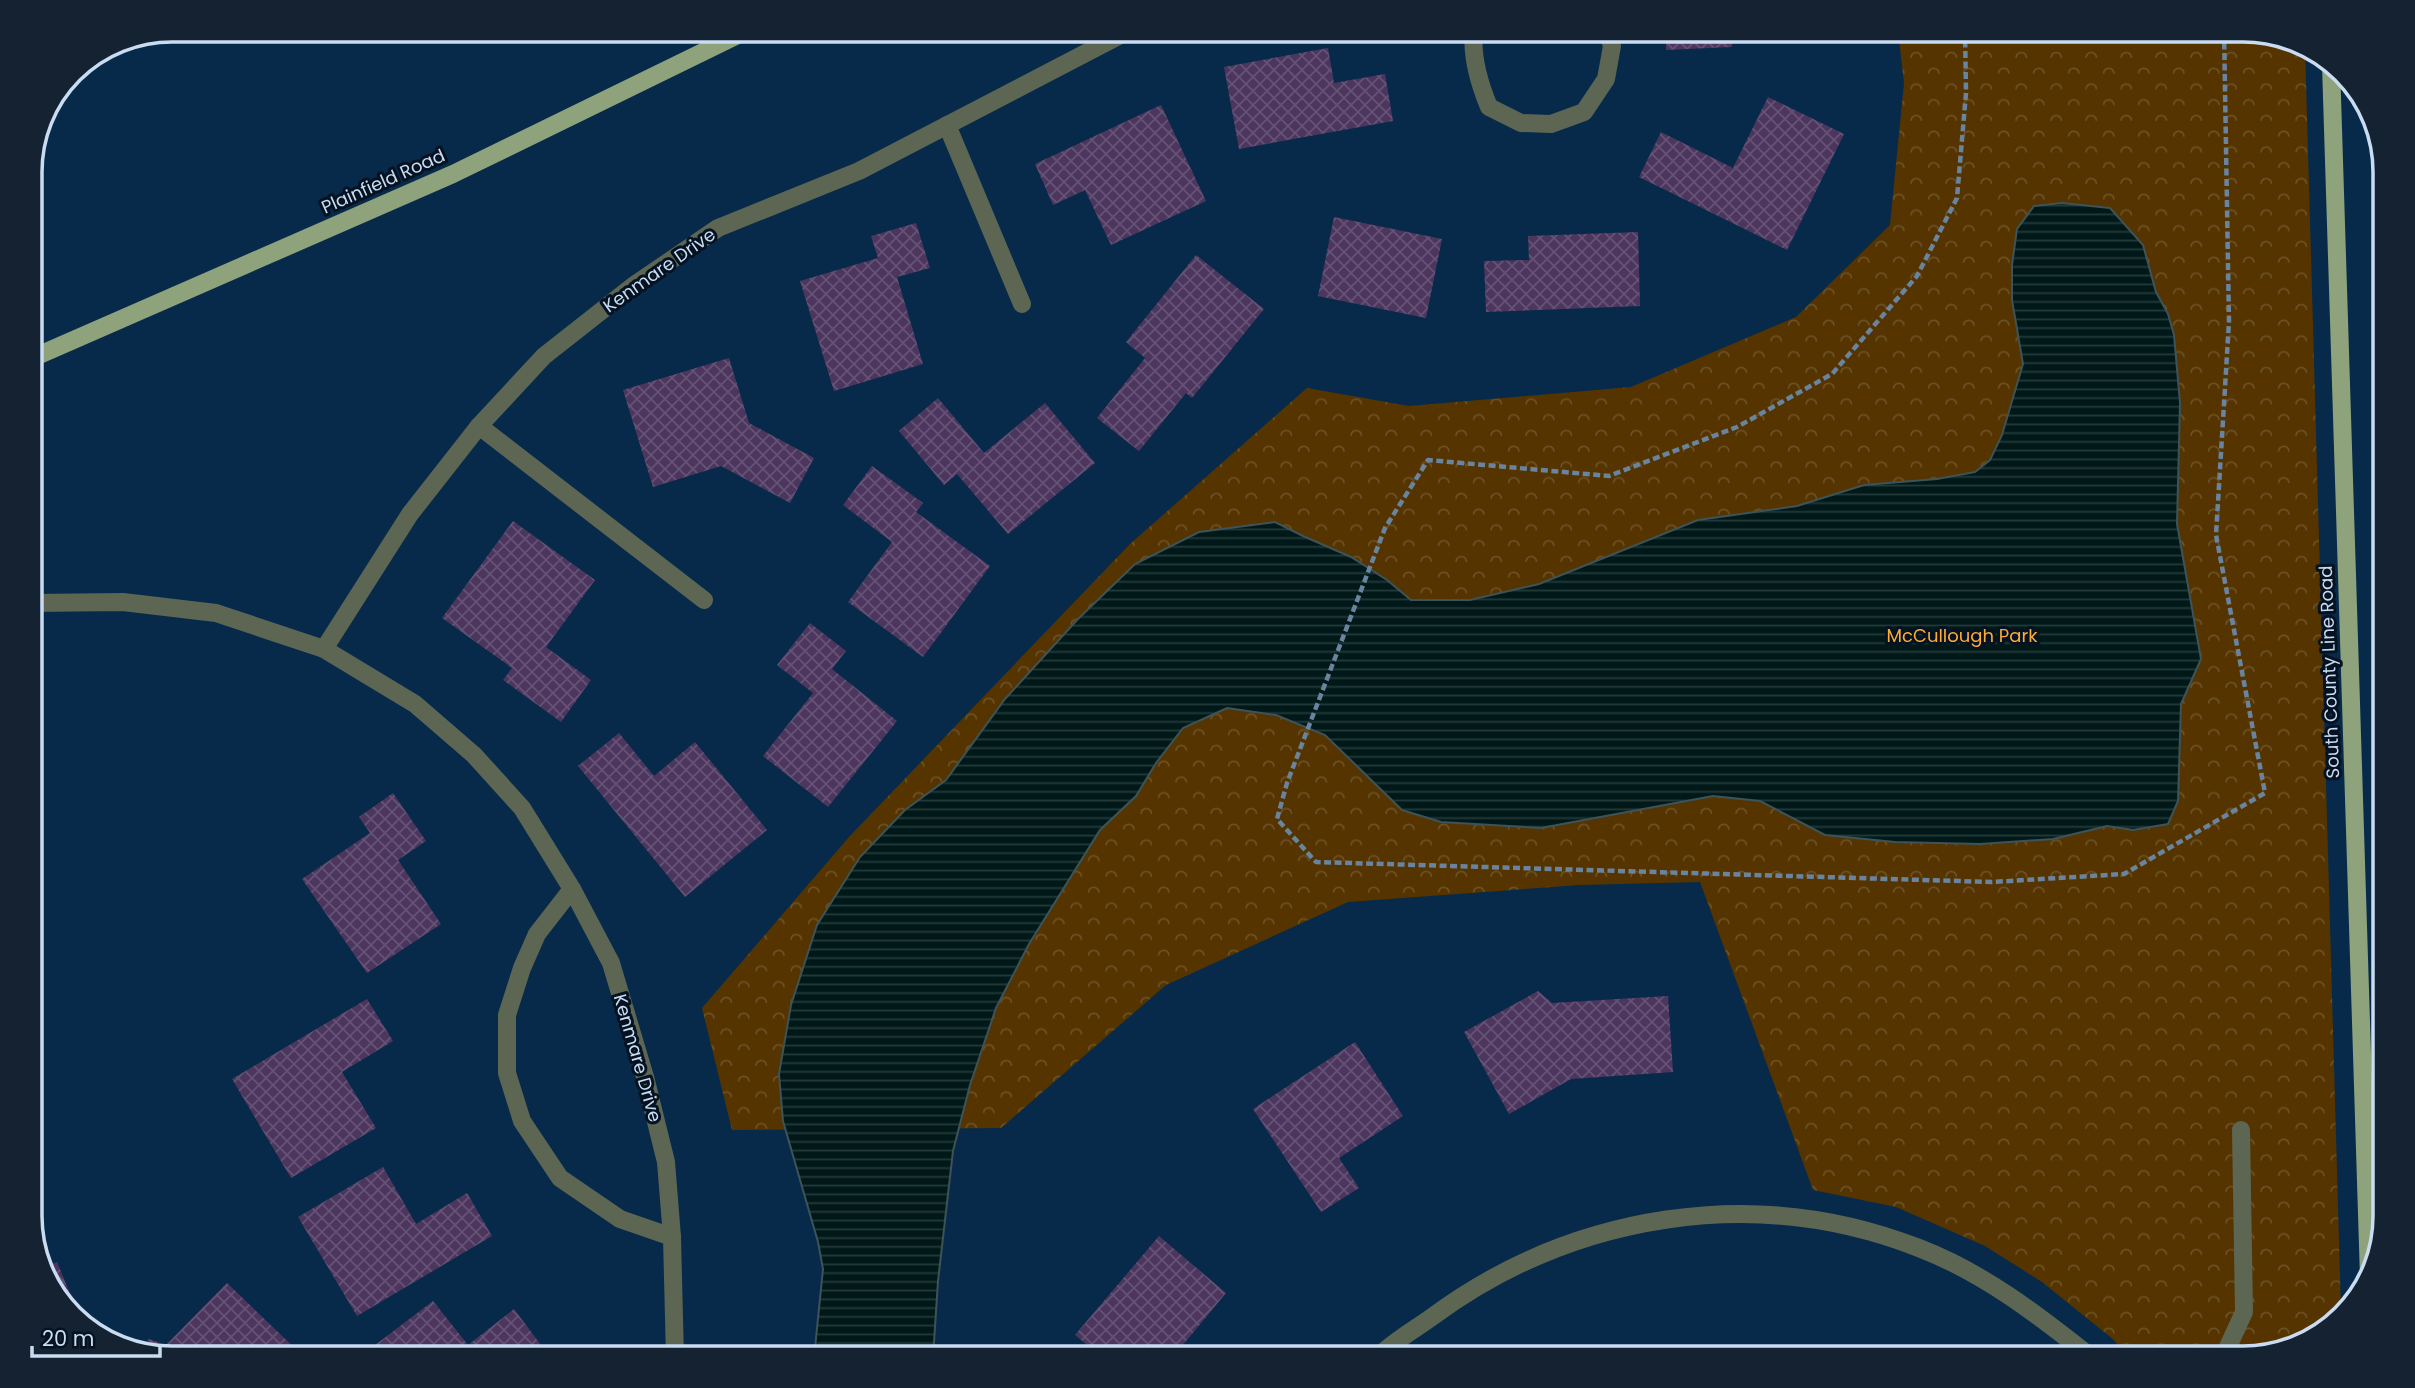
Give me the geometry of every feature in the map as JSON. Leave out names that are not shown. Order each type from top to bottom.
[{"type":"main road","name":"Plainfield Road","points":[[42,354],[453,174],[723,42]]},
{"type":"main road","name":"South County Line Road","points":[[2331,76],[2368,1251]]},
{"type":"street","name":"Kenmare Drive","points":[[324,649],[410,514],[479,426],[544,356],[632,286],[718,228],[859,171],[1107,42]]},
{"type":"street","points":[[1473,42],[1478,82],[1489,107],[1521,123],[1551,124],[1584,112],[1606,79],[1611,42]]},
{"type":"street","points":[[947,125],[1023,304]]},
{"type":"street","points":[[479,426],[704,600]]},
{"type":"street","name":"Kenmare Drive","points":[[42,603],[123,602],[216,613],[324,649],[415,704],[474,755],[522,808],[572,889],[611,963],[645,1077],[666,1162],[672,1237],[675,1346]]},
{"type":"street","points":[[572,889],[537,934],[522,968],[507,1015],[507,1073],[522,1121],[559,1178],[620,1219],[672,1237]]},
{"type":"street","points":[[2228,1346],[2244,1312],[2241,1130]]},
{"type":"street","points":[[1393,1346],[1458,1298],[1497,1274],[1567,1243],[1650,1221],[1697,1215],[1745,1214],[1792,1217],[1839,1225],[1920,1248],[1997,1286],[2077,1346]]},
{"type":"path","points":[[1965,42],[1966,93],[1957,198],[1917,276],[1832,374],[1737,427],[1609,476],[1428,460],[1385,528],[1287,783],[1277,819],[1317,862],[1993,882],[2124,874],[2265,793],[2216,535],[2229,322],[2224,42]]},
{"type":"green space","name":"McCullough Park","points":[[1899,42],[2243,42],[2276,46],[2305,58],[2341,1301],[2335,1308],[2308,1329],[2276,1342],[2260,1345],[2119,1346],[2042,1282],[1985,1246],[1896,1207],[1813,1190],[1700,882],[1579,885],[1348,902],[1166,985],[1001,1128],[732,1130],[702,1008],[849,837],[1130,544],[1307,388],[1409,406],[1631,387],[1796,317],[1890,225],[1904,83]]},
{"type":"shaded area","points":[[2062,203],[2110,208],[2143,245],[2156,292],[2168,314],[2174,335],[2180,403],[2177,524],[2201,659],[2181,704],[2178,801],[2168,824],[2133,830],[2107,826],[2053,839],[1980,844],[1895,842],[1825,835],[1760,801],[1713,796],[1541,828],[1441,822],[1402,810],[1325,735],[1276,715],[1227,708],[1183,728],[1156,763],[1136,796],[1100,830],[1029,944],[996,1008],[970,1085],[953,1151],[938,1281],[934,1346],[815,1346],[823,1269],[818,1242],[783,1121],[779,1074],[791,1005],[817,925],[860,857],[905,810],[946,780],[1005,699],[1077,620],[1135,564],[1199,532],[1275,522],[1351,557],[1387,580],[1411,600],[1470,600],[1539,584],[1698,520],[1797,506],[1864,485],[1937,479],[1975,472],[1990,460],[2002,435],[2023,364],[2012,300],[2012,265],[2017,229],[2034,206]]},
{"type":"building","points":[[1666,42],[1733,42],[1731,47],[1666,50]]},
{"type":"building","points":[[1328,48],[1334,83],[1385,74],[1393,121],[1239,149],[1224,67]]},
{"type":"building","points":[[1768,97],[1844,134],[1787,250],[1639,177],[1661,132],[1733,168]]},
{"type":"building","points":[[1161,105],[1206,201],[1111,245],[1085,190],[1053,205],[1035,164]]},
{"type":"building","points":[[1334,217],[1442,239],[1426,318],[1318,296]]},
{"type":"building","points":[[916,223],[930,268],[897,277],[923,364],[834,391],[800,281],[878,258],[871,236]]},
{"type":"building","points":[[1638,232],[1640,306],[1486,312],[1484,261],[1529,260],[1528,236]]},
{"type":"building","points":[[1196,255],[1264,309],[1192,398],[1186,393],[1139,451],[1097,418],[1145,358],[1126,342]]},
{"type":"building","points":[[729,358],[749,423],[814,458],[790,503],[721,466],[653,487],[623,390]]},
{"type":"building","points":[[938,398],[984,453],[1045,403],[1095,463],[1008,534],[957,474],[944,485],[899,431]]},
{"type":"building","points":[[872,466],[923,503],[916,512],[990,566],[923,657],[848,602],[892,542],[843,505]]},
{"type":"building","points":[[513,521],[595,580],[546,647],[591,680],[561,722],[503,680],[512,668],[442,618]]},
{"type":"building","points":[[810,623],[846,651],[832,669],[897,721],[828,807],[763,756],[813,693],[777,665]]},
{"type":"building","points":[[619,733],[654,776],[695,742],[767,830],[685,897],[578,766]]},
{"type":"building","points":[[393,793],[426,841],[398,860],[441,924],[367,973],[302,879],[370,833],[359,817]]},
{"type":"building","points":[[1538,991],[1552,1003],[1668,996],[1673,1072],[1571,1079],[1509,1114],[1464,1032]]},
{"type":"building","points":[[367,999],[393,1041],[342,1072],[376,1128],[291,1178],[232,1079]]},
{"type":"building","points":[[1355,1042],[1403,1116],[1339,1158],[1359,1188],[1321,1212],[1253,1109]]},
{"type":"building","points":[[383,1167],[416,1224],[467,1193],[492,1236],[357,1316],[298,1217]]},
{"type":"building","points":[[1159,1236],[1226,1293],[1182,1346],[1088,1346],[1075,1335]]},
{"type":"building","points":[[57,1262],[72,1299],[59,1281],[51,1264]]},
{"type":"building","points":[[227,1283],[293,1346],[172,1346],[145,1343],[149,1339],[166,1345]]},
{"type":"building","points":[[433,1301],[468,1345],[514,1309],[542,1346],[374,1346]]}]
